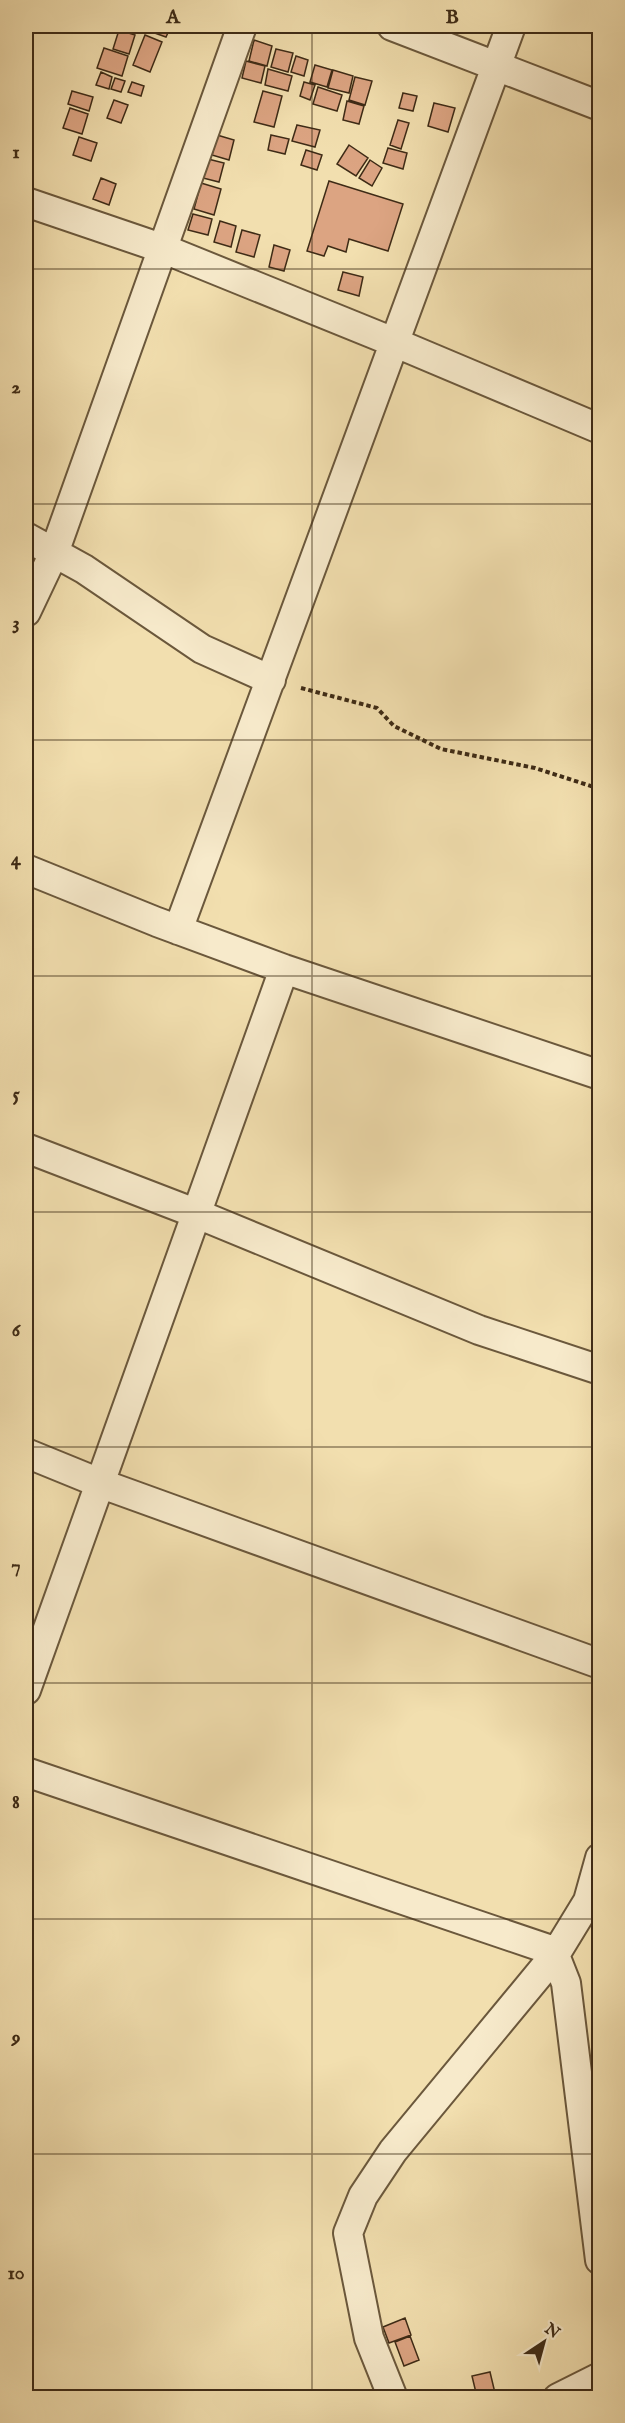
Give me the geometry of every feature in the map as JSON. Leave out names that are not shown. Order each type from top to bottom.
[{"type":"street","points":[[26,612],[54,554],[242,26]]},
{"type":"street","points":[[392,26],[600,106]]},
{"type":"street","points":[[178,930],[511,26]]},
{"type":"street","points":[[26,202],[164,249],[396,342],[600,429]]},
{"type":"street","points":[[26,537],[84,569],[202,649],[271,680]]},
{"type":"street","points":[[26,869],[178,930],[284,969],[600,1075]]},
{"type":"street","points":[[26,1690],[102,1484],[195,1213],[284,969]]},
{"type":"street","points":[[26,1148],[195,1213],[479,1330],[600,1370]]},
{"type":"street","points":[[26,1453],[102,1484],[600,1664]]},
{"type":"street","points":[[26,1773],[548,1949],[555,1955],[566,1983],[600,2260]]},
{"type":"street","points":[[393,2397],[369,2338],[348,2233],[363,2196],[393,2151],[555,1955],[594,1901],[600,1858]]},
{"type":"street","points":[[558,2397],[600,2377]]},
{"type":"path","points":[[271,680],[376,708],[394,726],[441,749],[536,768],[600,789]]},
{"type":"building","points":[[135,26],[171,26],[166,37]]},
{"type":"building","points":[[119,30],[135,35],[129,54],[113,49]]},
{"type":"building","points":[[145,35],[162,42],[150,72],[133,65]]},
{"type":"building","points":[[254,40],[272,46],[267,66],[249,61]]},
{"type":"building","points":[[104,48],[128,56],[122,76],[97,68]]},
{"type":"building","points":[[276,49],[293,53],[288,72],[271,67]]},
{"type":"building","points":[[296,56],[308,60],[304,76],[291,72]]},
{"type":"building","points":[[246,61],[265,66],[261,83],[242,78]]},
{"type":"building","points":[[315,65],[332,70],[327,87],[310,82]]},
{"type":"building","points":[[268,69],[292,76],[288,91],[265,85]]},
{"type":"building","points":[[333,70],[353,76],[349,93],[328,88]]},
{"type":"building","points":[[101,72],[112,77],[109,89],[96,85]]},
{"type":"building","points":[[355,77],[372,81],[365,105],[349,100]]},
{"type":"building","points":[[115,78],[125,81],[121,92],[111,89]]},
{"type":"building","points":[[132,82],[144,86],[141,96],[128,92]]},
{"type":"building","points":[[304,82],[315,85],[310,100],[300,96]]},
{"type":"building","points":[[318,87],[342,95],[337,111],[313,104]]},
{"type":"building","points":[[72,91],[93,97],[89,111],[68,104]]},
{"type":"building","points":[[263,91],[282,96],[274,127],[254,122]]},
{"type":"building","points":[[403,93],[417,96],[413,111],[399,108]]},
{"type":"building","points":[[114,100],[128,105],[121,123],[107,118]]},
{"type":"building","points":[[347,101],[364,106],[359,124],[343,120]]},
{"type":"building","points":[[434,103],[455,108],[448,132],[428,126]]},
{"type":"building","points":[[70,108],[88,114],[82,134],[63,128]]},
{"type":"building","points":[[398,120],[409,123],[401,149],[390,145]]},
{"type":"building","points":[[297,125],[320,130],[315,147],[292,141]]},
{"type":"building","points":[[217,135],[234,140],[229,160],[212,155]]},
{"type":"building","points":[[271,135],[289,139],[285,154],[268,150]]},
{"type":"building","points":[[79,137],[97,143],[91,161],[73,155]]},
{"type":"building","points":[[349,145],[368,158],[356,176],[337,164]]},
{"type":"building","points":[[388,148],[407,153],[403,169],[383,163]]},
{"type":"building","points":[[306,150],[322,155],[317,170],[301,165]]},
{"type":"building","points":[[208,159],[224,163],[219,182],[203,178]]},
{"type":"building","points":[[370,160],[382,168],[372,186],[359,178]]},
{"type":"building","points":[[101,178],[116,184],[109,205],[93,199]]},
{"type":"building","points":[[329,181],[403,204],[388,251],[349,239],[346,252],[328,246],[324,256],[307,251]]},
{"type":"building","points":[[201,183],[221,189],[214,215],[194,209]]},
{"type":"building","points":[[193,214],[212,219],[208,235],[188,230]]},
{"type":"building","points":[[220,221],[236,226],[231,247],[214,242]]},
{"type":"building","points":[[242,230],[260,235],[254,257],[236,252]]},
{"type":"building","points":[[274,245],[290,250],[284,271],[269,267]]},
{"type":"building","points":[[343,272],[363,277],[359,296],[338,290]]},
{"type":"building","points":[[405,2318],[411,2335],[389,2343],[383,2327]]},
{"type":"building","points":[[410,2336],[419,2360],[404,2366],[395,2342]]},
{"type":"building","points":[[490,2372],[495,2393],[477,2397],[472,2376]]}]
